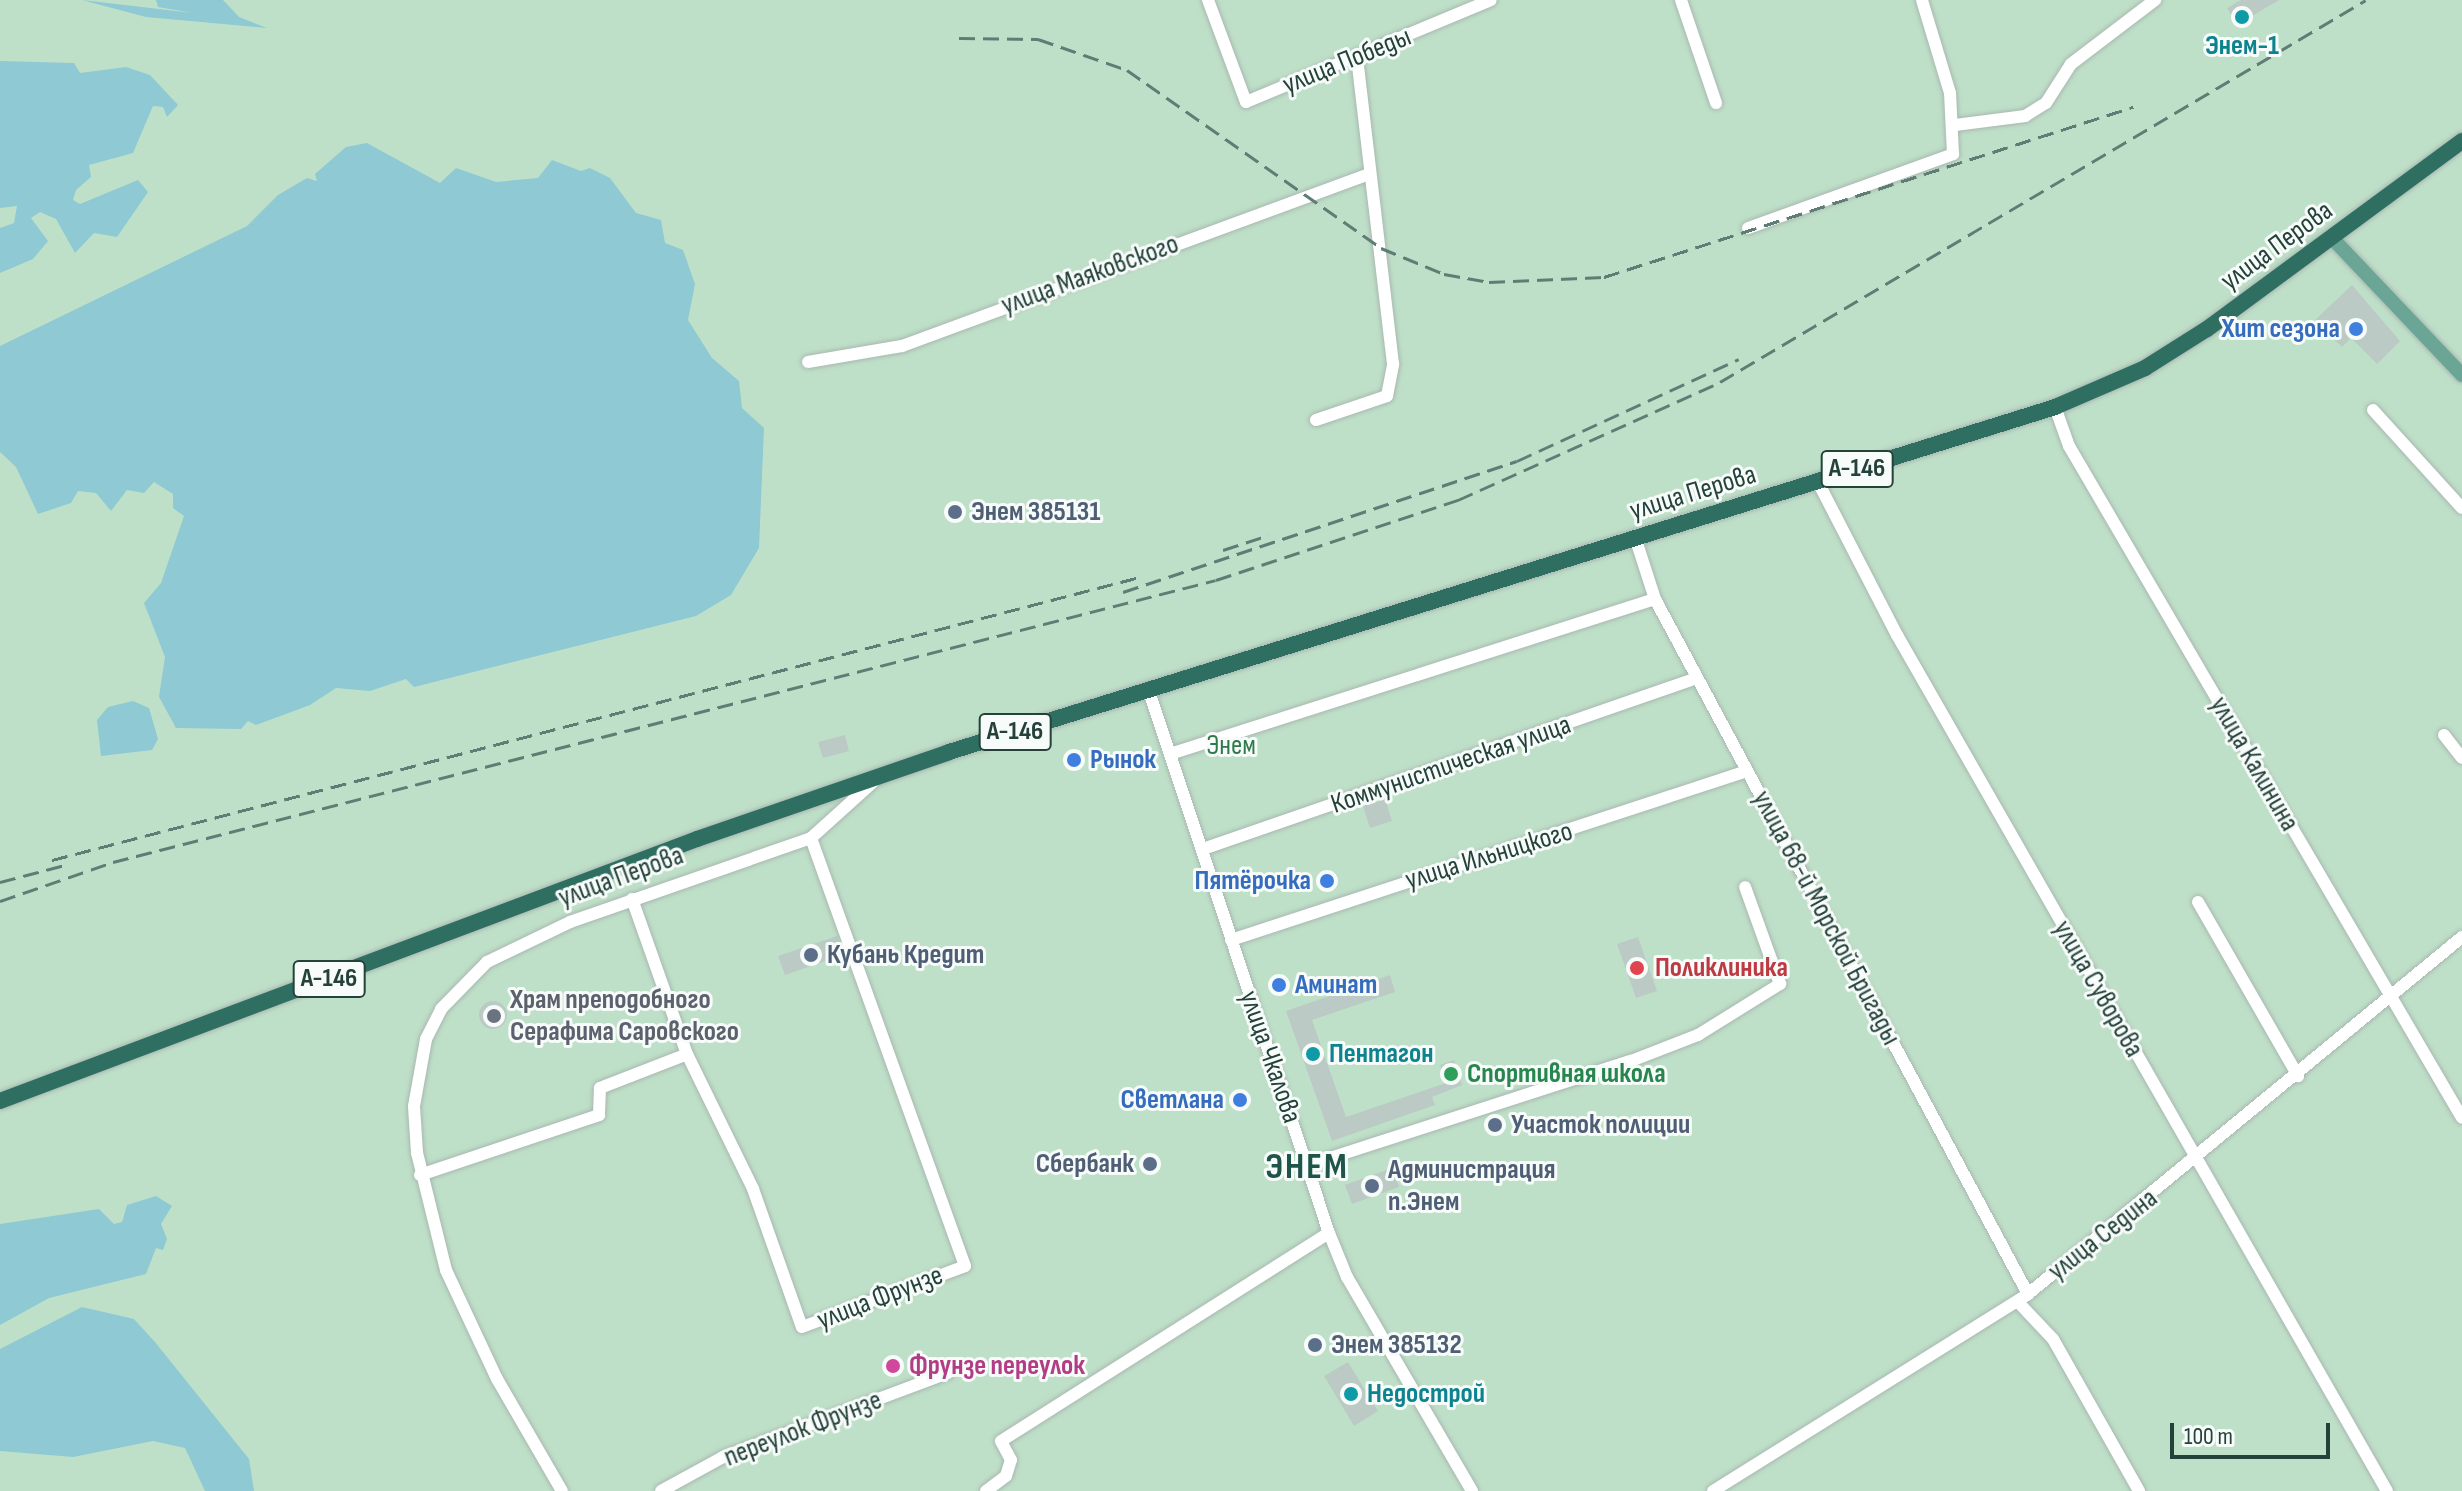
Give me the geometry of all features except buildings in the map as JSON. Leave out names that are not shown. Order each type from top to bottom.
[{"type":"highway","name":"улица Перова","points":[[0,1101],[656,855],[881,775],[2055,407],[2145,368],[2332,238],[2462,141]]},
{"type":"main road","points":[[2332,238],[2462,375]]},
{"type":"street","name":"улица Победы","points":[[1208,0],[1246,102],[1491,0]]},
{"type":"street","points":[[1681,0],[1716,103]]},
{"type":"street","points":[[1748,228],[1953,154],[1955,125],[1922,0]]},
{"type":"street","points":[[1955,125],[2025,116],[2046,103],[2071,64],[2155,0]]},
{"type":"street","points":[[1316,420],[1387,396],[1393,364],[1357,57]]},
{"type":"street","name":"улица Маяковского","points":[[808,362],[902,346],[1369,174]]},
{"type":"street","name":"улица Калинина","points":[[2055,407],[2069,446],[2462,1118]]},
{"type":"street","points":[[2373,410],[2462,508]]},
{"type":"street","name":"улица Суворова","points":[[1818,482],[1838,530],[2387,1491]]},
{"type":"street","name":"улица 68-й Морской Бригады","points":[[1635,537],[1655,599],[2023,1298],[2053,1339],[2139,1491]]},
{"type":"street","points":[[1170,754],[1655,599]]},
{"type":"street","name":"Коммунистическая улица","points":[[1203,849],[1697,678]]},
{"type":"street","name":"улица Чкалова","points":[[1149,691],[1329,1233],[1347,1277],[1472,1491]]},
{"type":"street","points":[[2444,735],[2462,758]]},
{"type":"street","name":"улица Ильницкого","points":[[1231,940],[1747,771]]},
{"type":"street","name":"улица Перова","points":[[562,1491],[458,1299],[420,1175],[414,1106],[418,1069],[441,1009],[476,971],[570,922],[811,838],[881,775]]},
{"type":"street","name":"улица Фрунзе","points":[[632,899],[687,1054],[753,1189],[802,1327],[965,1266],[811,838]]},
{"type":"street","points":[[1305,1166],[1631,1061],[1698,1035],[1780,984],[1745,887]]},
{"type":"street","points":[[2198,902],[2298,1076]]},
{"type":"street","name":"улица Седина","points":[[1713,1491],[2023,1298],[2197,1161],[2462,937]]},
{"type":"street","points":[[420,1175],[599,1115],[600,1088],[687,1054]]},
{"type":"street","points":[[986,1491],[1006,1476],[1011,1460],[1001,1441],[1329,1233]]},
{"type":"street","name":"переулок Фрунзе","points":[[661,1491],[723,1457],[948,1373]]},
{"type":"green space","name":"Энем","points":[[0,0],[2462,0],[2462,1491],[0,1491]]},
{"type":"water","points":[[82,0],[193,13],[158,7],[156,0],[223,0],[239,17],[267,28],[146,17]]},
{"type":"water","points":[[0,61],[74,63],[80,73],[126,67],[150,75],[178,105],[167,117],[163,107],[153,106],[133,153],[89,165],[91,177],[76,190],[73,200],[80,204],[138,180],[148,192],[117,237],[94,233],[75,253],[56,219],[40,212],[31,218],[48,241],[33,259],[0,273],[0,228],[14,223],[17,206],[0,208]]},
{"type":"water","points":[[367,143],[440,183],[456,168],[496,182],[538,178],[552,160],[581,171],[590,168],[610,178],[636,213],[661,220],[665,243],[683,250],[695,284],[688,320],[712,358],[739,381],[742,408],[764,428],[759,548],[731,595],[696,616],[414,687],[406,679],[370,691],[336,688],[310,705],[256,725],[248,721],[241,729],[176,728],[159,697],[165,657],[144,603],[161,583],[184,516],[173,508],[173,494],[154,482],[144,493],[127,490],[111,511],[96,493],[78,491],[71,503],[38,514],[16,467],[0,452],[0,346],[247,226],[278,195],[307,178],[317,181],[315,174],[346,147]]},
{"type":"water","points":[[133,701],[149,708],[158,739],[152,750],[101,756],[97,720],[108,707]]},
{"type":"water","points":[[156,1196],[172,1206],[161,1224],[167,1239],[163,1250],[156,1248],[146,1274],[49,1298],[0,1325],[0,1224],[99,1209],[114,1224],[122,1222],[127,1205]]},
{"type":"water","points":[[82,1307],[134,1319],[249,1459],[254,1491],[205,1491],[185,1448],[153,1441],[73,1457],[0,1451],[0,1349]]},
{"type":"railway","points":[[0,901],[113,862],[1216,580],[1458,500],[1720,382],[2366,0]]},
{"type":"railway","points":[[959,38],[1038,39],[1127,70],[1381,248],[1444,274],[1489,282],[1604,277],[2133,107]]},
{"type":"railway","points":[[1123,592],[1517,461],[1739,359]]},
{"type":"railway","points":[[1223,550],[1269,535]]},
{"type":"railway","points":[[52,860],[1136,578]]},
{"type":"railway","points":[[0,882],[65,865]]},
{"type":"place","name":"Энем-1","points":[[2242,17]]},
{"type":"place","name":"Хит сезона","points":[[2356,329]]},
{"type":"place","name":"Энем 385131","points":[[955,512]]},
{"type":"place","name":"Рынок","points":[[1074,760]]},
{"type":"place","name":"Пятёрочка","points":[[1327,881]]},
{"type":"place","name":"Кубань Кредит","points":[[811,955]]},
{"type":"place","name":"Поликлиника","points":[[1637,968]]},
{"type":"place","name":"Аминат","points":[[1279,985]]},
{"type":"place","name":"Храм преподобного Серафима Саровского","points":[[494,1016]]},
{"type":"place","name":"Пентагон","points":[[1313,1054]]},
{"type":"place","name":"Спортивная школа","points":[[1451,1074]]},
{"type":"place","name":"Светлана","points":[[1240,1100]]},
{"type":"place","name":"Участок полиции","points":[[1495,1125]]},
{"type":"place","name":"Сбербанк","points":[[1150,1164]]},
{"type":"place","name":"Администрация п.Энем","points":[[1372,1186]]},
{"type":"place","name":"Энем 385132","points":[[1315,1345]]},
{"type":"place","name":"Фрунзе переулок","points":[[893,1366]]},
{"type":"place","name":"Недострой","points":[[1351,1394]]},
{"type":"district","name":"ЭНЕМ","points":[[1307,1168]]}]
